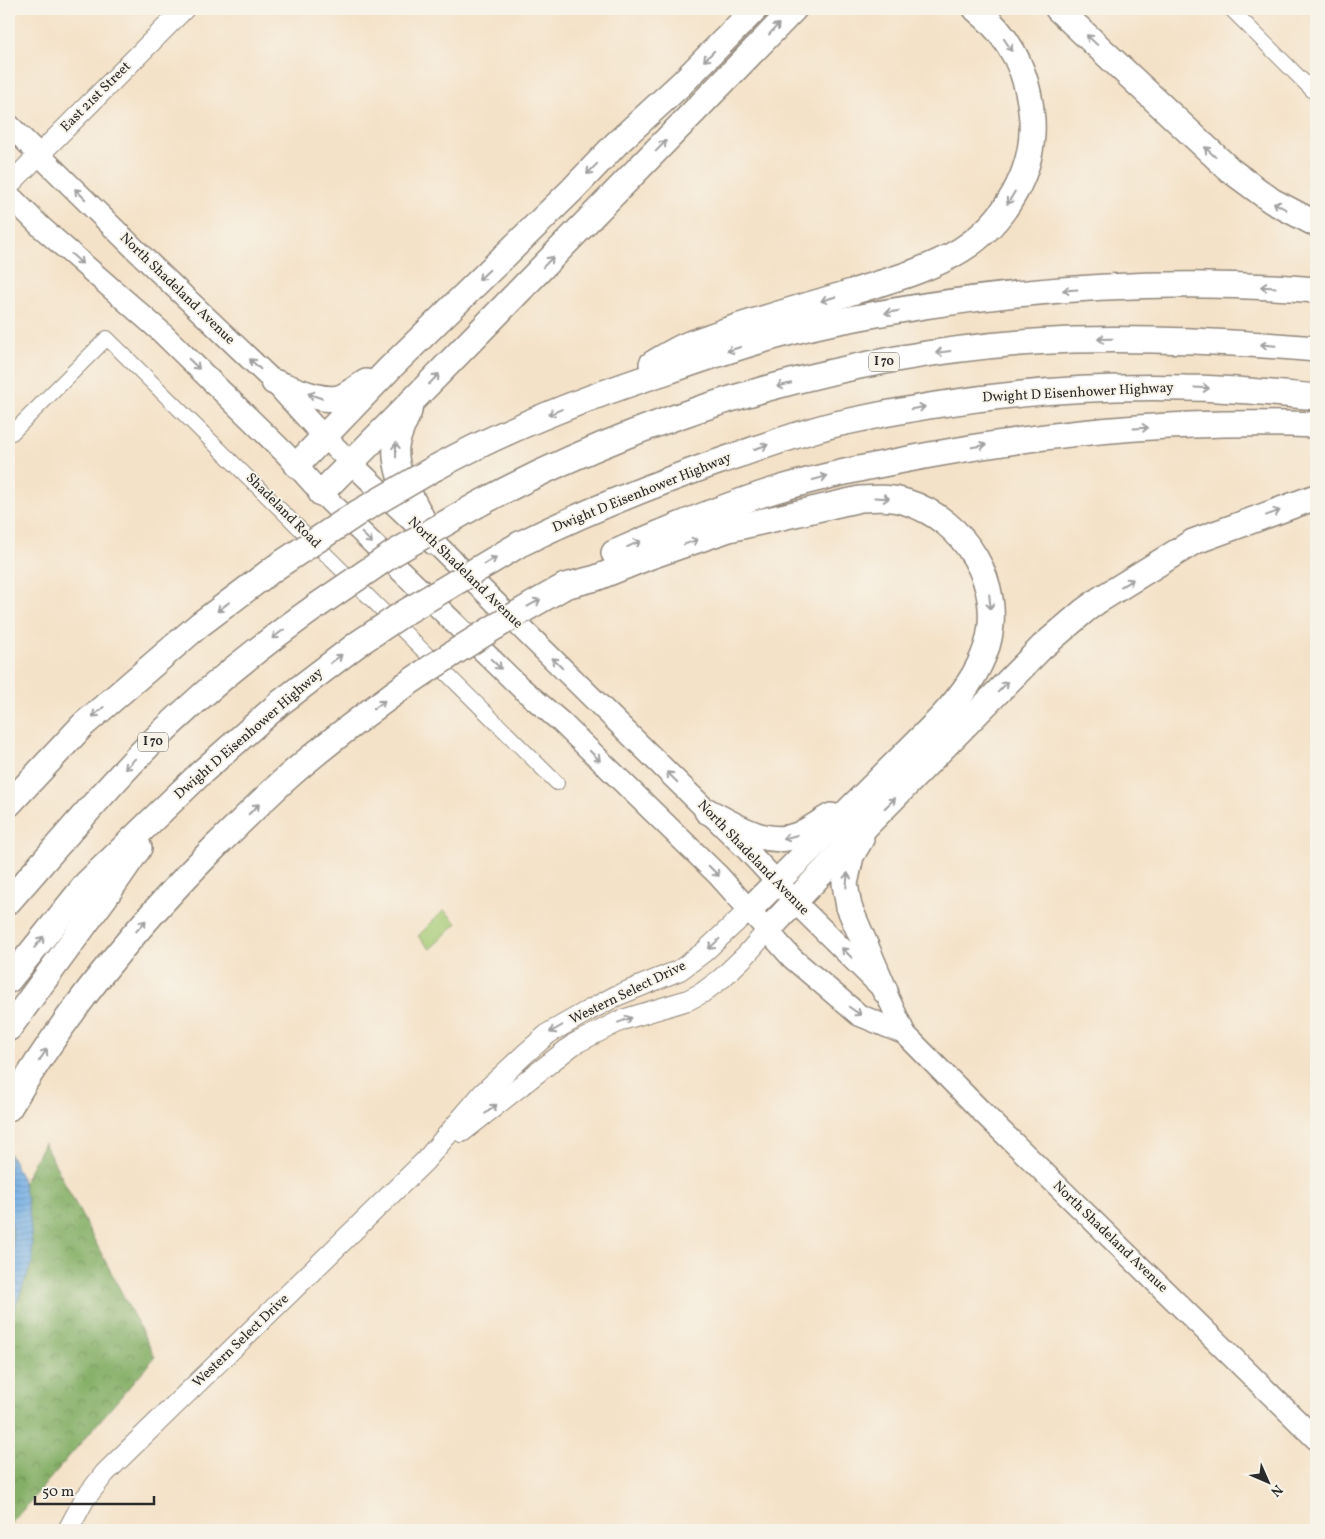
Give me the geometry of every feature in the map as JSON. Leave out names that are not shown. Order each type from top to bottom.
[{"type":"highway","points":[[297,465],[390,368],[571,191],[617,143],[681,84],[755,9]]},
{"type":"highway","points":[[321,493],[414,400],[794,9]]},
{"type":"highway","points":[[600,393],[688,344],[905,276],[962,250],[997,220],[1017,189],[1024,172],[1031,146],[1031,108],[1020,64],[1011,48],[994,26],[976,9]]},
{"type":"highway","points":[[1058,9],[1230,170],[1272,201],[1316,224]]},
{"type":"highway","points":[[9,804],[83,724],[199,625],[276,567],[359,512],[435,468],[516,428],[600,393],[745,345],[826,324],[951,302],[1010,294],[1135,286],[1211,285],[1316,290]]},
{"type":"highway","name":"I 70","points":[[9,901],[103,793],[154,740],[215,685],[274,637],[394,553],[477,505],[578,456],[700,409],[824,375],[909,357],[992,346],[1070,340],[1117,339],[1225,342],[1316,349]]},
{"type":"highway","points":[[274,382],[321,398],[331,399],[341,397],[390,368]]},
{"type":"highway","name":"Dwight D Eisenhower Highway","points":[[9,980],[87,883],[223,753],[280,703],[359,643],[404,613],[520,544],[619,499],[723,460],[835,424],[916,408],[1003,395],[1120,388],[1187,388],[1252,391],[1316,397]]},
{"type":"highway","points":[[414,400],[395,443],[397,464],[400,476],[434,542]]},
{"type":"highway","points":[[12,1102],[55,1037],[113,959],[170,894],[227,835],[288,777],[404,686],[497,625],[565,586],[590,564],[679,524],[773,491],[853,469],[962,449],[1096,430],[1238,423],[1316,426]]},
{"type":"highway","points":[[565,586],[596,578],[651,556],[729,529],[853,499],[882,497],[918,506],[943,520],[969,547],[977,559],[986,581],[990,609],[990,632],[982,660],[963,694],[778,883],[749,910]]},
{"type":"highway","points":[[768,931],[870,822],[1042,647],[1099,600],[1193,542],[1316,497]]},
{"type":"highway","points":[[707,811],[754,834],[777,840],[805,832],[863,796]]},
{"type":"highway","points":[[9,1028],[105,897],[168,806]]},
{"type":"highway","points":[[870,822],[851,856],[845,884],[849,907],[885,991]]},
{"type":"main road","name":"North Shadeland Avenue","points":[[9,125],[274,382],[350,462],[434,542],[707,811],[885,991],[905,1034],[1316,1439]]},
{"type":"main road","name":"North Shadeland Avenue","points":[[9,195],[48,233],[159,330],[297,465],[321,493],[520,687],[561,722],[718,875],[792,958],[832,994],[859,1015],[905,1034]]},
{"type":"street","name":"East 21st Street","points":[[9,185],[184,9]]},
{"type":"street","points":[[1231,9],[1316,94]]},
{"type":"street","name":"Shadeland Road","points":[[9,430],[12,433],[107,338],[557,783]]},
{"type":"street","name":"Western Select Drive","points":[[68,1530],[84,1500],[105,1473],[425,1161],[483,1093],[549,1033],[616,996],[680,970],[704,952],[749,910]]},
{"type":"street","name":"Western Select Drive","points":[[425,1161],[574,1044],[622,1020],[688,1000],[707,989],[722,978],[768,931]]},
{"type":"green space","points":[[444,910],[457,923],[430,949],[418,936]]},
{"type":"green space","points":[[44,1143],[155,1357],[9,1526],[9,1210]]},
{"type":"water","points":[[9,1153],[23,1182],[30,1218],[33,1260],[12,1315],[14,1329],[9,1340],[9,1290],[11,1284],[13,1239],[9,1213]]}]
